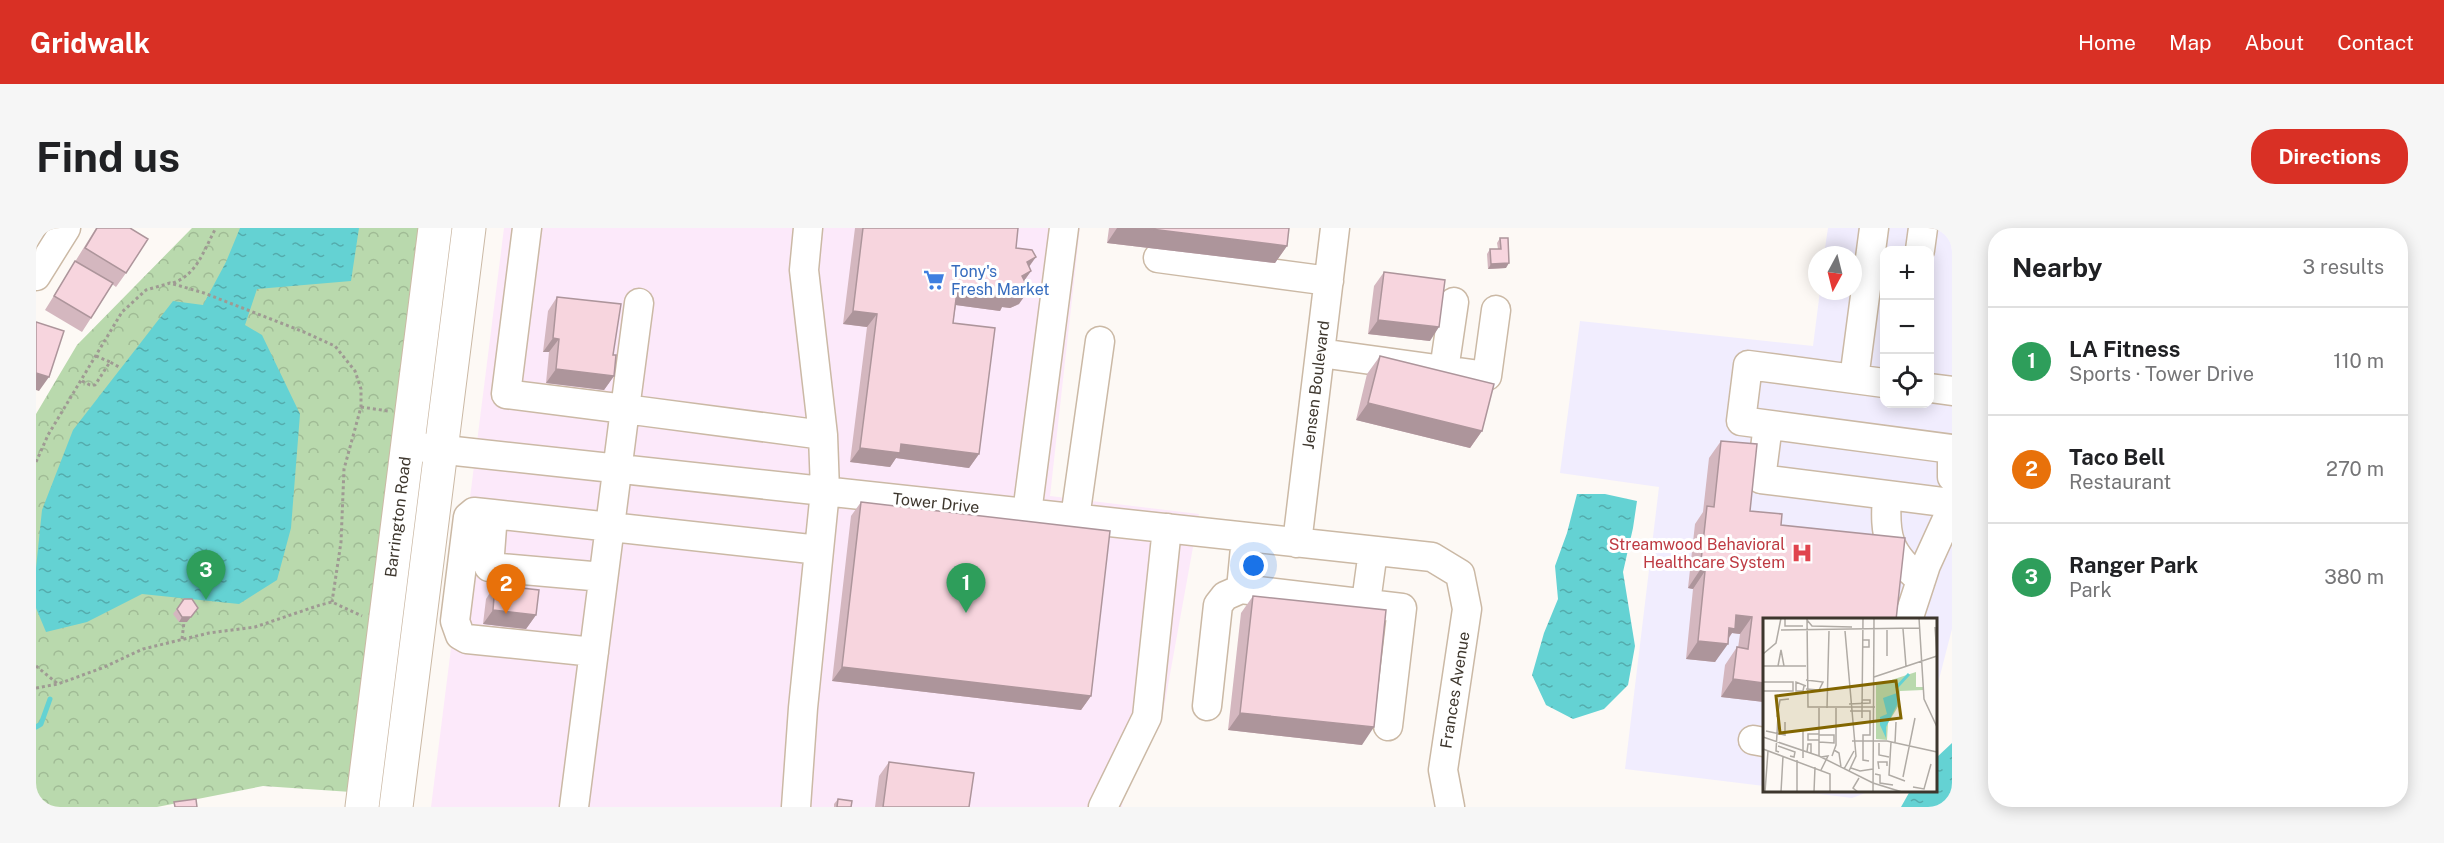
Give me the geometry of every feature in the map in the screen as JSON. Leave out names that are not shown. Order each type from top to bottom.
[{"type":"main road","name":"Barrington Road","points":[[362,807],[435,228]]},
{"type":"main road","name":"Barrington Road","points":[[396,807],[469,228]]},
{"type":"street","points":[[36,276],[66,228]]},
{"type":"street","points":[[527,228],[506,394],[823,435]]},
{"type":"street","points":[[796,807],[803,708],[825,490],[823,435],[804,270],[808,228]]},
{"type":"street","points":[[1027,513],[1064,228]]},
{"type":"street","name":"Jensen Boulevard","points":[[1297,543],[1335,228]]},
{"type":"street","points":[[1854,379],[1874,228]]},
{"type":"street","points":[[1921,246],[1923,228]]},
{"type":"street","points":[[1158,258],[1329,281]]},
{"type":"street","points":[[1444,370],[1454,302]]},
{"type":"street","points":[[574,807],[639,303]]},
{"type":"street","points":[[1320,352],[1487,376],[1496,310]]},
{"type":"street","points":[[1075,518],[1100,341]]},
{"type":"street","points":[[1880,382],[1748,365],[1741,422],[1952,449]]},
{"type":"street","points":[[1934,389],[1952,391]]},
{"type":"street","points":[[1768,425],[1761,479],[1952,505],[1921,580],[1909,618]]},
{"type":"street","name":"Tower Drive","points":[[407,446],[1432,557],[1460,573]]},
{"type":"street","points":[[1952,457],[1952,477]]},
{"type":"street","points":[[1887,495],[1885,519],[1887,537],[1892,550],[1921,580]]},
{"type":"street","points":[[594,652],[467,639],[460,635],[455,621],[468,517],[474,512],[610,525],[819,550]]},
{"type":"street","points":[[493,514],[489,567],[603,577]]},
{"type":"street","points":[[1103,807],[1147,717],[1167,528]]},
{"type":"street","points":[[1241,589],[1246,537]]},
{"type":"street","points":[[1366,602],[1373,551]]},
{"type":"street","name":"Frances Avenue","points":[[1450,807],[1443,770],[1467,609],[1460,573]]},
{"type":"street","points":[[1207,706],[1218,605],[1224,596],[1241,589],[1366,602],[1402,608],[1388,726]]},
{"type":"path","points":[[36,462],[48,435],[122,312],[146,290],[186,279],[216,228]]},
{"type":"path","points":[[172,284],[204,293],[254,312],[334,346],[355,371],[361,389],[361,407],[344,469],[341,542],[332,602]]},
{"type":"path","points":[[96,356],[119,367]]},
{"type":"path","points":[[81,381],[95,385],[111,362]]},
{"type":"path","points":[[361,407],[395,412]]},
{"type":"path","points":[[36,688],[58,684],[102,669],[143,649],[209,633],[255,627],[320,604],[332,602],[369,617]]},
{"type":"path","points":[[182,639],[184,622]]},
{"type":"path","points":[[36,666],[58,684]]},
{"type":"shaded area","points":[[504,228],[1080,228],[1050,496],[1199,514],[1161,724],[1124,792],[1122,807],[431,807]]},
{"type":"shaded area","name":"Streamwood Behavioral Healthcare System","points":[[1828,228],[1952,228],[1952,629],[1937,687],[1937,618],[1763,618],[1763,786],[1625,769],[1659,487],[1560,473],[1580,321],[1813,346],[1819,300],[1862,300],[1862,246],[1825,246]]},
{"type":"shaded area","points":[[1804,792],[1868,792],[1852,798]]},
{"type":"green space","points":[[192,228],[423,228],[351,792],[263,786],[157,807],[36,807],[36,414],[77,345]]},
{"type":"water","points":[[240,228],[359,228],[351,281],[257,289],[245,325],[262,335],[300,414],[291,528],[277,580],[239,604],[142,594],[87,622],[46,632],[36,608],[36,568],[42,510],[73,430],[173,301],[203,305],[226,262]]},
{"type":"water","points":[[1577,494],[1605,494],[1637,501],[1623,572],[1635,646],[1628,685],[1604,709],[1573,719],[1546,705],[1532,675],[1544,633],[1558,599],[1555,566],[1567,533]]},
{"type":"water","points":[[1952,743],[1952,807],[1901,807],[1909,792],[1937,792],[1937,757]]},
{"type":"building","points":[[97,228],[130,228],[148,239],[126,273],[85,248]]},
{"type":"building","points":[[863,228],[1018,228],[1016,248],[1032,250],[1036,257],[1027,262],[1031,271],[1022,276],[1029,290],[1020,295],[1010,293],[1009,297],[957,291],[953,323],[995,328],[979,454],[901,444],[900,453],[860,448],[877,314],[853,311]]},
{"type":"building","points":[[1143,228],[1289,228],[1287,246]]},
{"type":"building","points":[[1500,238],[1508,238],[1509,263],[1491,264],[1490,249],[1501,249]]},
{"type":"building","points":[[75,261],[113,283],[91,318],[54,296]]},
{"type":"building","points":[[1384,272],[1445,280],[1439,327],[1378,320]]},
{"type":"building","points":[[557,297],[621,304],[613,355],[616,355],[614,376],[556,369],[559,339],[553,338]]},
{"type":"building","points":[[36,322],[64,331],[49,377],[36,373]]},
{"type":"building","points":[[1380,356],[1494,384],[1482,431],[1368,403]]},
{"type":"building","points":[[1721,441],[1757,444],[1750,511],[1782,514],[1781,525],[1905,538],[1896,618],[1763,618],[1763,683],[1733,679],[1737,647],[1748,649],[1752,617],[1736,615],[1735,629],[1729,628],[1728,644],[1698,641],[1705,571],[1700,570],[1707,506],[1714,507]]},
{"type":"building","points":[[861,502],[1110,531],[1091,696],[842,667]]},
{"type":"building","points":[[495,585],[539,590],[536,615],[493,610]]},
{"type":"building","points":[[1253,596],[1386,610],[1374,727],[1240,713]]},
{"type":"building","points":[[184,599],[192,599],[198,608],[191,617],[182,617],[177,609]]},
{"type":"building","points":[[889,762],[974,773],[969,807],[883,807]]},
{"type":"building","points":[[196,799],[197,807],[175,807],[174,802]]},
{"type":"building","points":[[838,799],[852,801],[851,807],[837,807]]},
{"type":"waterway","points":[[36,727],[41,724],[50,699]]},
{"type":"place","name":"Tony's Fresh Market","points":[[934,280]]},
{"type":"place","name":"Streamwood Behavioral Healthcare System","points":[[1802,553]]},
{"type":"place","name":"Ranger Park","points":[[206,600]]},
{"type":"place","name":"LA Fitness","points":[[966,613]]},
{"type":"place","name":"Taco Bell","points":[[506,614]]}]
